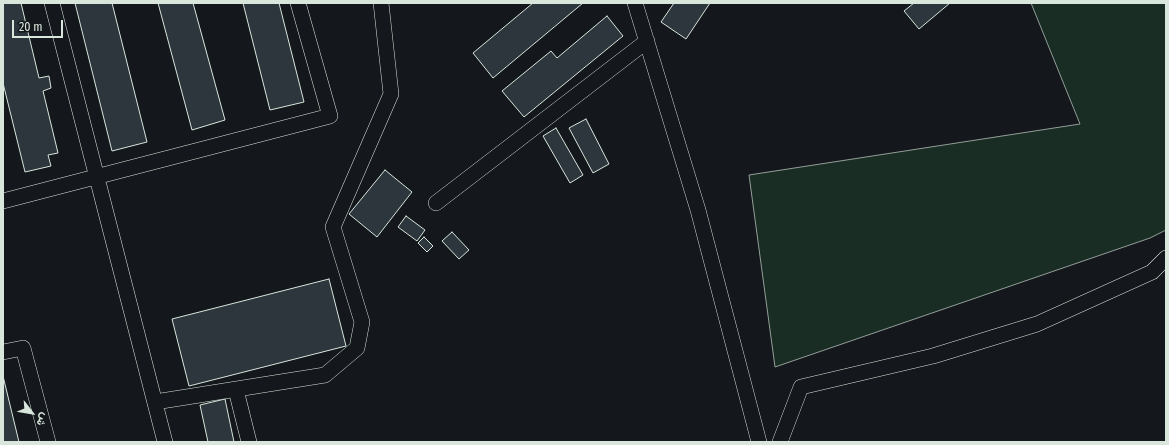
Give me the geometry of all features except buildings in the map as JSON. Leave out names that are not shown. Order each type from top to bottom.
[{"type":"street","points":[[52,3],[165,442]]},
{"type":"street","points":[[3,201],[97,178],[330,116],[298,3]]},
{"type":"street","points":[[155,402],[325,376],[357,348],[362,322],[333,227],[391,94],[381,3]]},
{"type":"street","points":[[635,3],[698,210],[759,442]]},
{"type":"street","points":[[436,204],[647,41]]},
{"type":"street","points":[[780,442],[801,387],[933,356],[1037,324],[1152,272],[1166,258]]},
{"type":"street","points":[[3,352],[22,348],[48,442]]},
{"type":"street","points":[[236,390],[249,442]]},
{"type":"green space","points":[[1031,3],[1166,3],[1166,230],[1150,238],[775,367],[749,175],[1080,124]]}]
